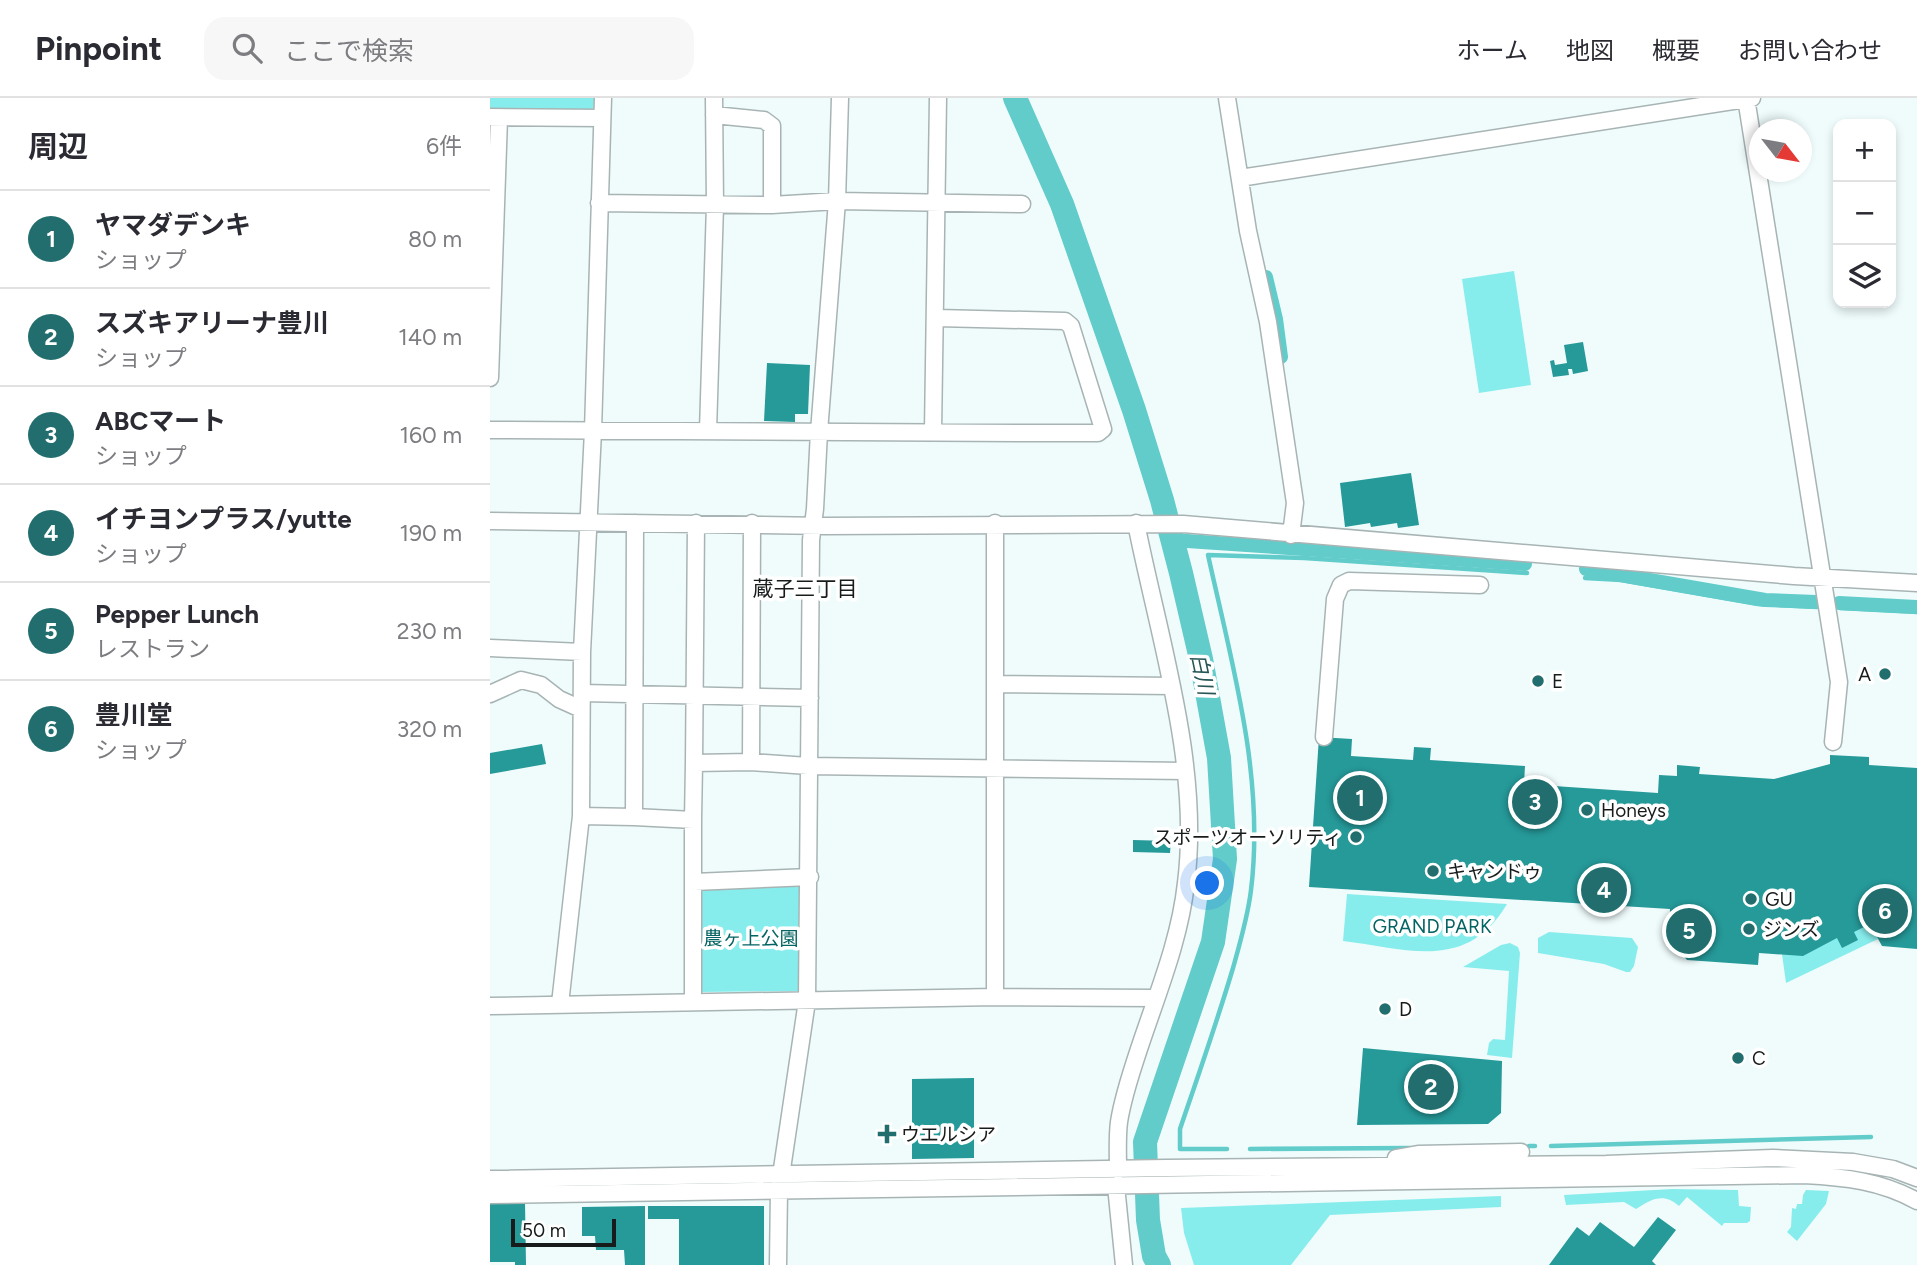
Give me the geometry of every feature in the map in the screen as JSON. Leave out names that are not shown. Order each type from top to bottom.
[{"type":"street","points":[[560,1004],[581,816],[582,652],[593,431],[603,98]]},
{"type":"street","points":[[778,1265],[780,1182],[807,1001],[812,525],[836,201],[840,98]]},
{"type":"street","points":[[933,432],[938,98]]},
{"type":"street","points":[[1227,98],[1245,177],[1248,231],[1268,322],[1295,503],[1291,535]]},
{"type":"street","points":[[1245,177],[1748,98],[1839,682],[1833,742]]},
{"type":"street","points":[[708,431],[715,205],[714,106],[764,120],[772,126],[772,205]]},
{"type":"street","points":[[490,378],[494,117],[603,118]]},
{"type":"street","points":[[599,203],[772,205],[836,201],[1022,204]]},
{"type":"street","points":[[490,430],[1098,433],[1103,429],[1071,326],[1065,321],[936,318]]},
{"type":"street","points":[[490,521],[812,525],[1182,524],[1824,578],[1917,583]]},
{"type":"street","points":[[634,817],[635,523]]},
{"type":"street","points":[[693,1001],[696,523]]},
{"type":"street","points":[[751,762],[752,523]]},
{"type":"street","points":[[995,523],[995,998]]},
{"type":"street","points":[[1124,1265],[1119,1123],[1128,1080],[1175,941],[1186,884],[1190,828],[1185,771],[1172,686],[1143,523]]},
{"type":"street","points":[[1324,737],[1335,599],[1341,585],[1349,581],[1480,585]]},
{"type":"street","points":[[490,648],[582,652]]},
{"type":"street","points":[[490,694],[521,680],[541,685],[559,699],[582,701],[635,694],[810,698]]},
{"type":"street","points":[[995,684],[1172,686]]},
{"type":"street","points":[[694,763],[1185,771]]},
{"type":"street","points":[[581,816],[693,820]]},
{"type":"street","points":[[694,882],[810,877]]},
{"type":"street","points":[[490,1006],[693,1001],[1156,998]]},
{"type":"street","points":[[1349,1166],[1418,1154],[1521,1152]]},
{"type":"street","points":[[1123,1177],[1166,1167],[1606,1164],[1773,1158],[1853,1161],[1893,1169],[1917,1178]]},
{"type":"street","points":[[490,1179],[780,1182],[1123,1177],[1167,1185],[1804,1175],[1879,1184],[1917,1201]]},
{"type":"street","points":[[490,1195],[780,1182]]},
{"type":"green space","points":[[490,98],[597,98],[597,104],[591,110],[490,108]]},
{"type":"green space","points":[[1514,271],[1531,385],[1479,393],[1462,279]]},
{"type":"green space","name":"農ヶ上公園","points":[[800,885],[800,991],[701,992],[701,886]]},
{"type":"green space","points":[[1773,889],[1870,924],[1878,939],[1786,983]]},
{"type":"green space","name":"GRAND PARK","points":[[1347,894],[1507,904],[1491,925],[1474,940],[1455,948],[1413,951],[1343,941]]},
{"type":"green space","points":[[1549,932],[1632,938],[1638,947],[1634,966],[1630,972],[1626,972],[1604,964],[1538,953],[1538,938]]},
{"type":"green space","points":[[1510,943],[1518,947],[1520,953],[1512,1058],[1487,1055],[1489,1043],[1493,1039],[1505,1040],[1509,971],[1463,967],[1501,945]]},
{"type":"green space","points":[[1672,1189],[1738,1190],[1739,1206],[1751,1207],[1750,1221],[1724,1223],[1722,1226],[1687,1197],[1679,1206],[1668,1199],[1658,1198],[1636,1209],[1624,1202],[1566,1205],[1564,1195]]},
{"type":"green space","points":[[1806,1190],[1829,1191],[1826,1204],[1797,1241],[1787,1232],[1791,1227],[1792,1208],[1796,1209],[1797,1204],[1802,1204]]},
{"type":"green space","points":[[1501,1196],[1501,1207],[1330,1215],[1291,1265],[1194,1265],[1184,1233],[1181,1208]]},
{"type":"building","points":[[1583,342],[1588,371],[1573,374],[1572,369],[1568,369],[1569,375],[1553,377],[1550,361],[1554,360],[1555,365],[1567,363],[1564,345]]},
{"type":"building","points":[[767,363],[810,365],[808,414],[795,414],[795,422],[764,421]]},
{"type":"building","points":[[1411,473],[1419,525],[1398,528],[1397,523],[1371,527],[1370,523],[1345,527],[1340,483]]},
{"type":"building","points":[[1319,737],[1352,739],[1351,756],[1413,760],[1414,747],[1431,748],[1430,760],[1525,766],[1524,784],[1658,793],[1659,775],[1677,776],[1677,765],[1700,767],[1699,774],[1774,779],[1830,764],[1830,755],[1869,757],[1869,765],[1917,768],[1917,949],[1882,946],[1870,924],[1854,932],[1858,940],[1842,948],[1837,938],[1803,956],[1759,953],[1758,965],[1687,960],[1669,938],[1670,909],[1309,887]]},
{"type":"building","points":[[542,744],[546,764],[490,774],[490,753]]},
{"type":"building","points":[[1133,840],[1171,841],[1170,853],[1133,852]]},
{"type":"building","points":[[1363,1048],[1502,1061],[1501,1113],[1488,1124],[1357,1125]]},
{"type":"building","points":[[974,1078],[974,1158],[912,1159],[912,1079]]},
{"type":"building","points":[[490,1202],[525,1202],[526,1265],[490,1262]]},
{"type":"building","points":[[645,1206],[645,1265],[625,1265],[624,1250],[596,1250],[595,1236],[582,1236],[582,1207]]},
{"type":"building","points":[[648,1206],[764,1206],[764,1265],[679,1265],[679,1219],[648,1219]]},
{"type":"building","points":[[1658,1217],[1676,1230],[1652,1261],[1656,1265],[1549,1265],[1577,1227],[1589,1236],[1600,1222],[1634,1247]]},
{"type":"waterway","name":"白川","points":[[1015,98],[1062,204],[1134,410],[1162,500],[1201,659],[1219,758],[1225,859],[1213,942],[1145,1142],[1148,1220],[1154,1256],[1159,1265]]},
{"type":"waterway","points":[[1266,277],[1281,357]]},
{"type":"waterway","points":[[1172,540],[1525,564]]},
{"type":"waterway","points":[[1227,1149],[1180,1149],[1180,1129],[1244,929],[1251,890],[1254,848],[1254,805],[1244,721],[1208,555],[1304,558],[1527,573]]},
{"type":"waterway","points":[[1586,569],[1765,600],[1816,602]]},
{"type":"waterway","points":[[1585,578],[1621,580],[1758,604],[1817,607]]},
{"type":"waterway","points":[[1839,603],[1917,607]]},
{"type":"waterway","points":[[1840,608],[1917,612]]},
{"type":"waterway","points":[[1551,1146],[1871,1137]]},
{"type":"waterway","points":[[1529,1146],[1535,1146]]},
{"type":"waterway","points":[[1250,1149],[1410,1148]]},
{"type":"place","name":"A","points":[[1885,674]]},
{"type":"place","name":"E","points":[[1538,681]]},
{"type":"place","name":"ヤマダデンキ","points":[[1360,798]]},
{"type":"place","name":"ABCマート","points":[[1535,802]]},
{"type":"place","name":"Honeys","points":[[1587,810]]},
{"type":"place","name":"スポーツオーソリティ","points":[[1356,837]]},
{"type":"place","name":"キャンドゥ","points":[[1433,871]]},
{"type":"place","name":"イチヨンプラス/yutte","points":[[1604,890]]},
{"type":"place","name":"GU","points":[[1751,899]]},
{"type":"place","name":"豊川堂","points":[[1885,911]]},
{"type":"place","name":"ジンズ","points":[[1749,929]]},
{"type":"place","name":"Pepper Lunch","points":[[1689,931]]},
{"type":"place","name":"D","points":[[1385,1009]]},
{"type":"place","name":"C","points":[[1738,1058]]},
{"type":"place","name":"スズキアリーナ豊川","points":[[1431,1087]]},
{"type":"place","name":"ウエルシア","points":[[887,1134]]},
{"type":"district","name":"蔵子三丁目","points":[[805,589]]}]
